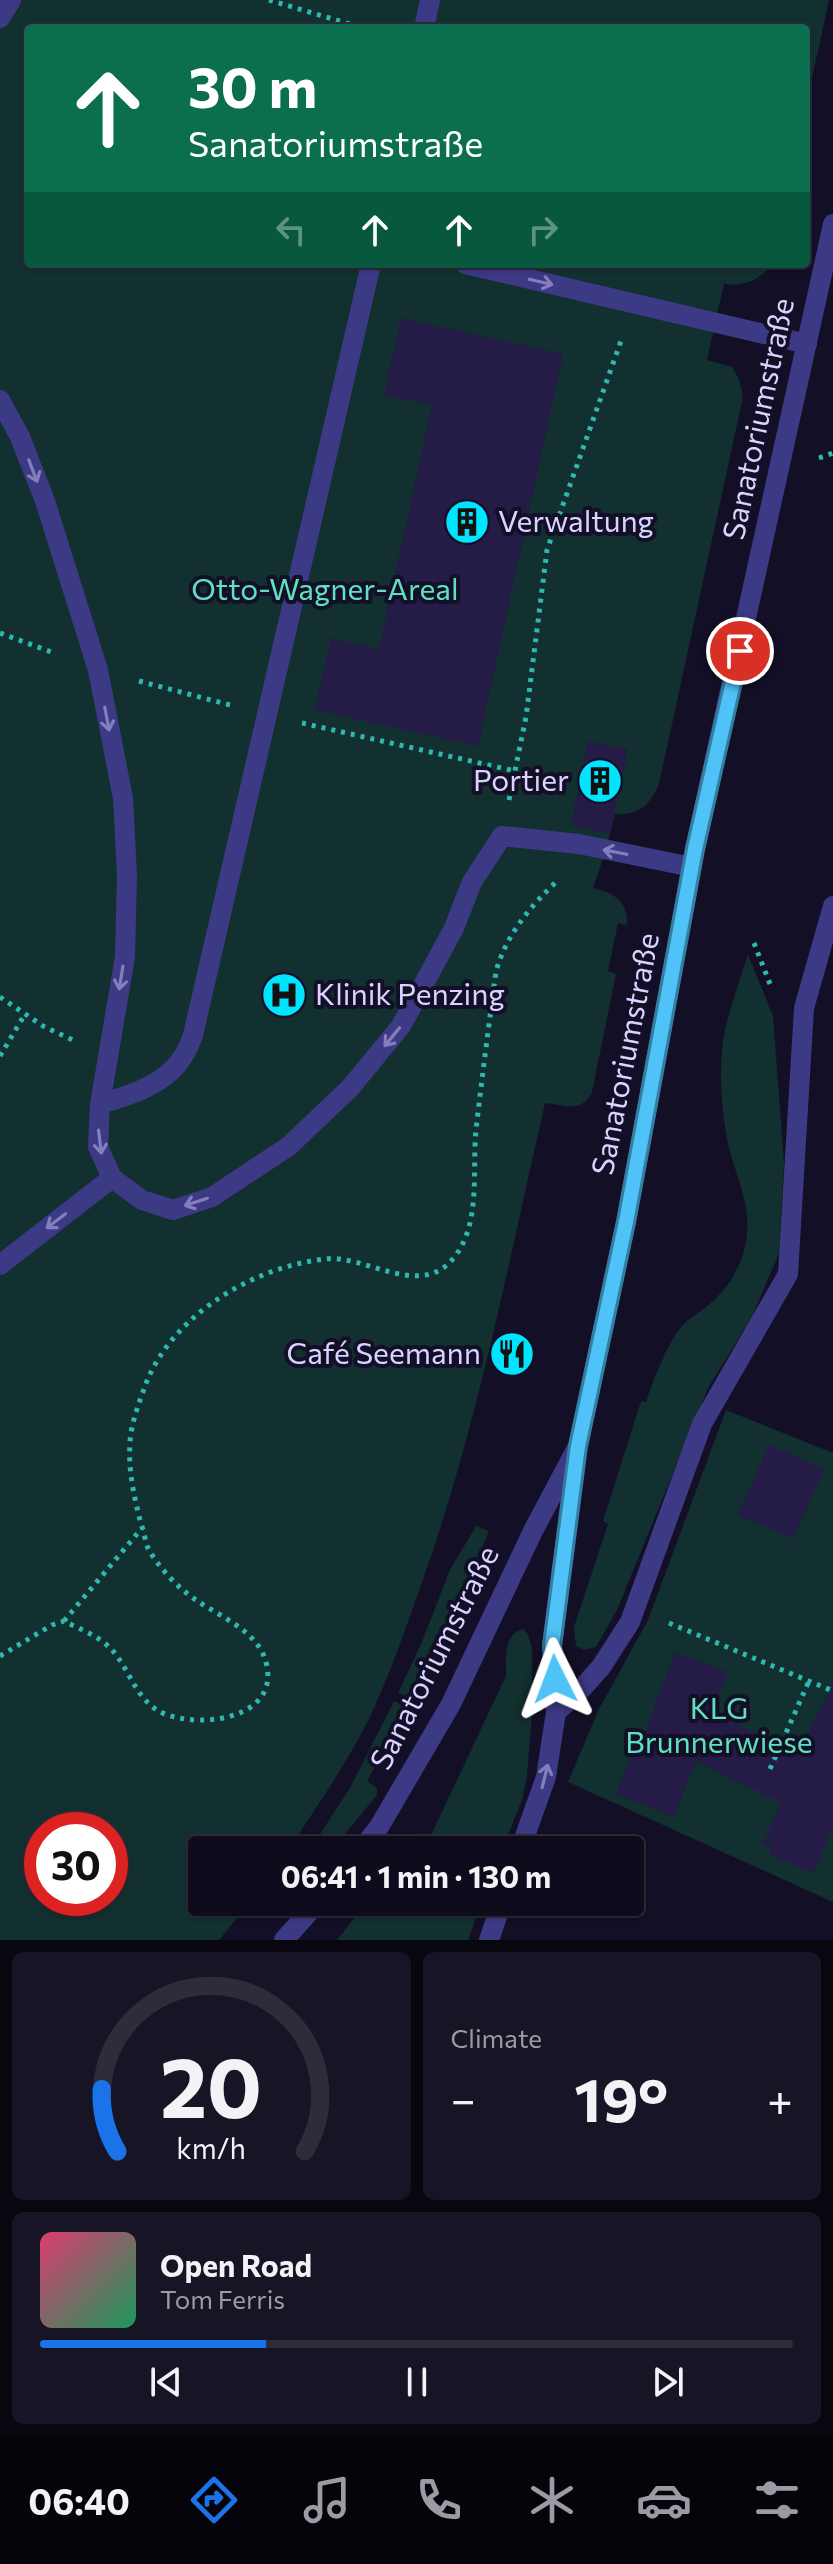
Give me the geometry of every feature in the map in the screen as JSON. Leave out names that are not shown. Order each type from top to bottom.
[{"type":"street","points":[[0,18],[11,0]]},
{"type":"street","points":[[425,24],[430,0]]},
{"type":"street","name":"Sanatoriumstraße","points":[[372,1836],[451,1704],[533,1531],[578,1446],[626,1222],[692,867],[833,224]]},
{"type":"street","points":[[100,1104],[131,1095],[160,1079],[181,1060],[193,1035],[370,268]]},
{"type":"street","points":[[482,268],[807,344]]},
{"type":"street","points":[[0,400],[20,437],[45,501],[98,670],[123,798],[127,875],[125,957],[100,1104],[98,1147],[112,1178],[142,1200],[173,1210],[212,1197],[289,1146],[350,1088],[401,1026],[454,928],[472,882],[502,836],[579,844],[692,867]]},
{"type":"street","points":[[556,1712],[601,1667],[630,1622],[702,1424],[788,1274],[804,1008],[833,906]]},
{"type":"street","points":[[0,1265],[112,1178]]},
{"type":"street","points":[[525,1836],[546,1777],[556,1712],[552,1646],[578,1446]]},
{"type":"street","points":[[284,1940],[305,1916]]},
{"type":"street","points":[[489,1940],[497,1916]]},
{"type":"path","points":[[269,0],[350,24]]},
{"type":"path","points":[[502,836],[526,717],[547,550],[635,303]]},
{"type":"path","points":[[98,670],[267,715],[515,771]]},
{"type":"path","points":[[64,1621],[113,1651],[147,1702],[163,1714],[181,1719],[218,1719],[237,1715],[256,1705],[268,1681],[266,1660],[252,1638],[228,1618],[193,1599],[164,1571],[148,1548],[130,1484],[130,1439],[147,1380],[171,1341],[188,1323],[226,1294],[265,1274],[328,1258],[406,1275],[430,1276],[455,1256],[468,1231],[472,1215],[476,1132],[496,971],[510,935],[535,902],[559,879],[579,844]]},
{"type":"path","points":[[754,943],[771,986]]},
{"type":"path","points":[[0,997],[43,1026],[109,1057]]},
{"type":"path","points":[[0,1056],[25,1014]]},
{"type":"path","points":[[0,1656],[64,1621],[143,1528]]},
{"type":"path","points":[[635,1609],[833,1691]]},
{"type":"path","points":[[770,1769],[809,1681]]},
{"type":"green space","name":"Otto-Wagner-Areal","points":[[0,0],[829,0],[810,88],[810,24],[24,24],[24,268],[767,268],[750,282],[724,284],[707,360],[732,367],[739,379],[743,397],[659,784],[642,808],[615,814],[593,888],[618,899],[625,910],[627,925],[618,923],[608,971],[616,974],[592,1092],[577,1106],[545,1103],[459,1467],[409,1619],[368,1721],[297,1836],[188,1836],[188,1916],[239,1916],[219,1940],[0,1940]]},
{"type":"green space","points":[[748,954],[773,1016],[784,1163],[779,1253],[752,1317],[708,1388],[617,1610],[596,1647],[584,1650],[576,1646],[574,1627],[608,1524],[603,1521],[641,1401],[646,1402],[677,1332],[724,1290],[735,1274],[745,1246],[747,1217],[726,1133],[721,1076],[725,1031]]},
{"type":"green space","name":"KLG Brunnerwiese","points":[[726,1410],[833,1453],[833,1902],[568,1782],[598,1711],[648,1620]]},
{"type":"green space","points":[[476,1526],[489,1531],[443,1639],[412,1700],[398,1693],[450,1570]]},
{"type":"green space","points":[[523,1629],[528,1634],[532,1648],[532,1712],[527,1777],[522,1800],[508,1836],[421,1836],[423,1833],[431,1835],[506,1676],[509,1642]]},
{"type":"green space","points":[[394,1701],[408,1707],[367,1781],[377,1788],[377,1795],[343,1836],[319,1836],[351,1786]]},
{"type":"green space","points":[[356,1916],[477,1916],[468,1940],[337,1940]]},
{"type":"building","name":"Verwaltung","points":[[401,318],[563,354],[478,746],[315,710],[331,638],[379,649],[432,405],[384,395]]},
{"type":"building","name":"Portier","points":[[588,741],[628,749],[610,834],[571,825]]},
{"type":"building","points":[[769,1445],[824,1469],[793,1539],[738,1515]]},
{"type":"building","points":[[675,1652],[728,1672],[712,1712],[797,1754],[833,1685],[833,1828],[813,1873],[769,1854],[771,1847],[763,1843],[781,1803],[696,1761],[674,1817],[616,1794],[640,1733],[644,1735]]},
{"type":"place","name":"Verwaltung","points":[[467,522]]},
{"type":"place","name":"Portier","points":[[600,781]]},
{"type":"place","name":"Klinik Penzing","points":[[284,995]]},
{"type":"place","name":"Café Seemann","points":[[512,1354]]},
{"type":"route","points":[[555,1679],[552,1646],[578,1446],[626,1222],[695,849],[740,651]]}]
